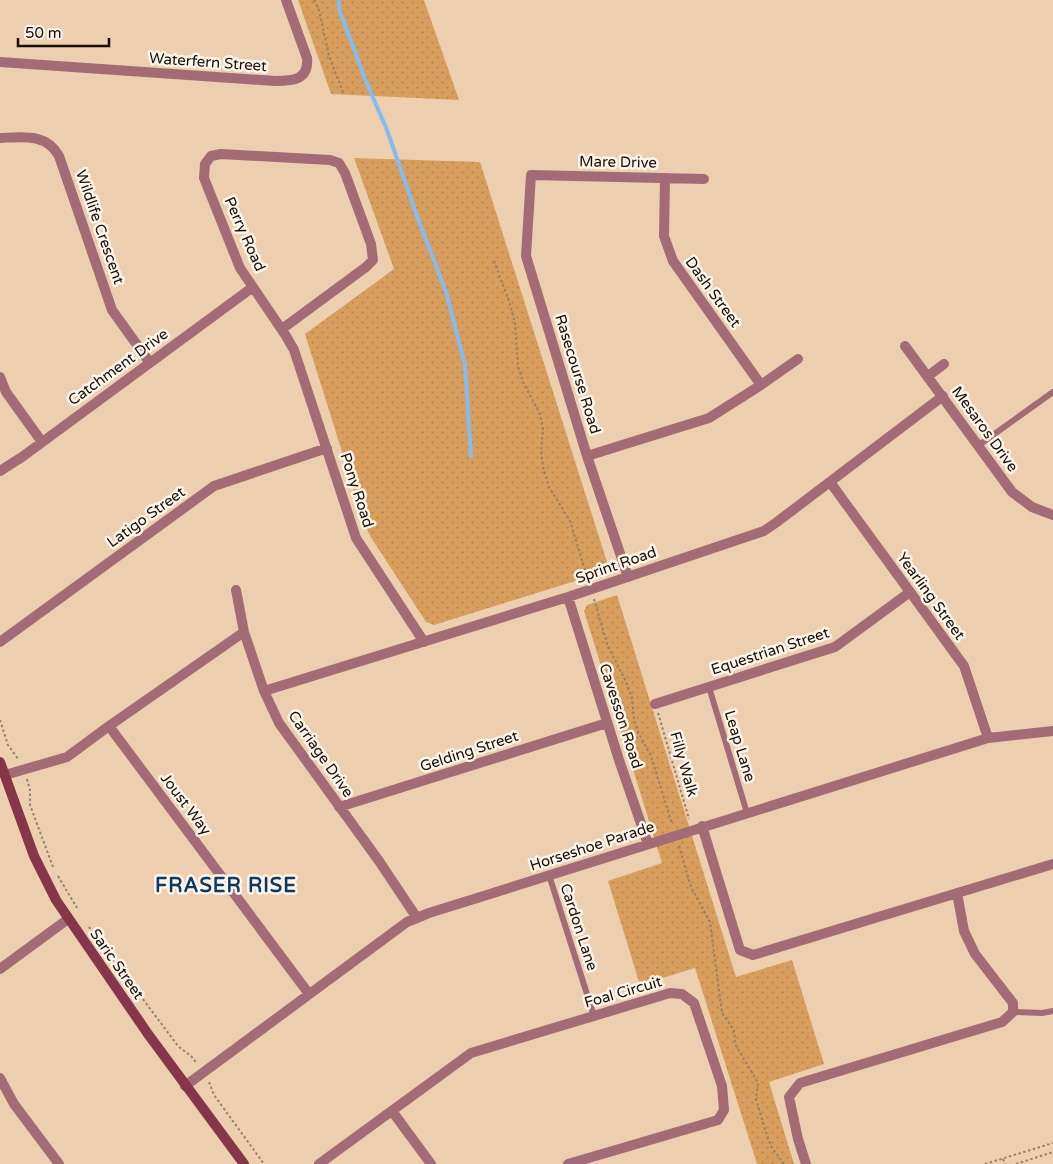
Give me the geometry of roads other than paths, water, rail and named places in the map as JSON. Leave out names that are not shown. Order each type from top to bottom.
[{"type":"street","name":"Waterfern Street","points":[[0,62],[275,81],[296,79],[306,71],[308,66],[307,58],[286,0]]},
{"type":"street","name":"Wildlife Crescent","points":[[0,138],[41,139],[54,147],[59,156],[112,310],[150,363]]},
{"type":"street","name":"Perry Road","points":[[221,154],[330,160],[339,163],[345,173],[370,244],[373,260],[284,332],[253,287],[240,268],[204,178],[205,164],[211,156],[221,154]]},
{"type":"street","name":"Mare Drive","points":[[531,175],[704,180]]},
{"type":"street","name":"Rasecourse Road","points":[[531,175],[526,256],[587,456],[628,577]]},
{"type":"street","name":"Dash Street","points":[[665,178],[664,236],[673,261],[762,385]]},
{"type":"street","name":"Catchment Drive","points":[[0,471],[253,287]]},
{"type":"street","name":"Pony Road","points":[[284,332],[294,350],[356,538],[424,642]]},
{"type":"street","name":"Mesaros Drive","points":[[905,346],[1012,492],[1032,507],[1053,515]]},
{"type":"street","points":[[587,456],[709,418],[762,385],[798,358]]},
{"type":"street","points":[[928,376],[944,364]]},
{"type":"street","points":[[0,377],[6,392],[42,442]]},
{"type":"street","name":"Sprint Road","points":[[264,692],[568,598],[764,531],[943,396]]},
{"type":"street","name":"Latigo Street","points":[[0,642],[214,486],[327,448]]},
{"type":"street","name":"Yearling Street","points":[[830,482],[964,666],[988,738]]},
{"type":"street","name":"Carriage Drive","points":[[236,590],[244,632],[264,692],[280,723],[417,918]]},
{"type":"street","name":"Equestrian Street","points":[[655,704],[835,647],[910,592]]},
{"type":"street","name":"Cavesson Road","points":[[568,598],[607,723],[648,844]]},
{"type":"street","points":[[5,775],[66,757],[244,632]]},
{"type":"street","name":"Gelding Street","points":[[339,807],[607,723]]},
{"type":"street","name":"Joust Way","points":[[109,726],[308,994]]},
{"type":"street","name":"Horseshoe Parade","points":[[184,1086],[407,922],[747,812],[988,738],[1053,731]]},
{"type":"street","name":"Saric Street","points":[[0,762],[34,856],[56,900],[184,1086],[244,1164]]},
{"type":"street","points":[[697,828],[740,950],[753,955],[1053,864]]},
{"type":"street","points":[[806,1164],[798,1139],[789,1097],[800,1083],[1002,1022],[1013,1012],[1013,1003],[974,954],[964,931],[957,893]]},
{"type":"street","points":[[0,969],[68,919]]},
{"type":"street","name":"Foal Circuit","points":[[319,1164],[471,1053],[670,993],[682,994],[694,1003],[722,1086],[724,1110],[718,1120],[568,1164]]},
{"type":"street","points":[[0,1078],[14,1104],[59,1164]]},
{"type":"street","points":[[392,1111],[430,1164]]},
{"type":"lane","points":[[979,445],[1053,392]]},
{"type":"lane","name":"Leap Lane","points":[[709,687],[747,812]]},
{"type":"lane","name":"Cardon Lane","points":[[549,875],[594,1016]]},
{"type":"lane","points":[[1013,1012],[1042,1014],[1053,1010]]},
{"type":"waterway","points":[[339,0],[339,9],[365,79],[387,130],[446,292],[465,365],[471,456]]},
{"type":"district","name":"FRASER RISE","points":[[226,886]]}]
